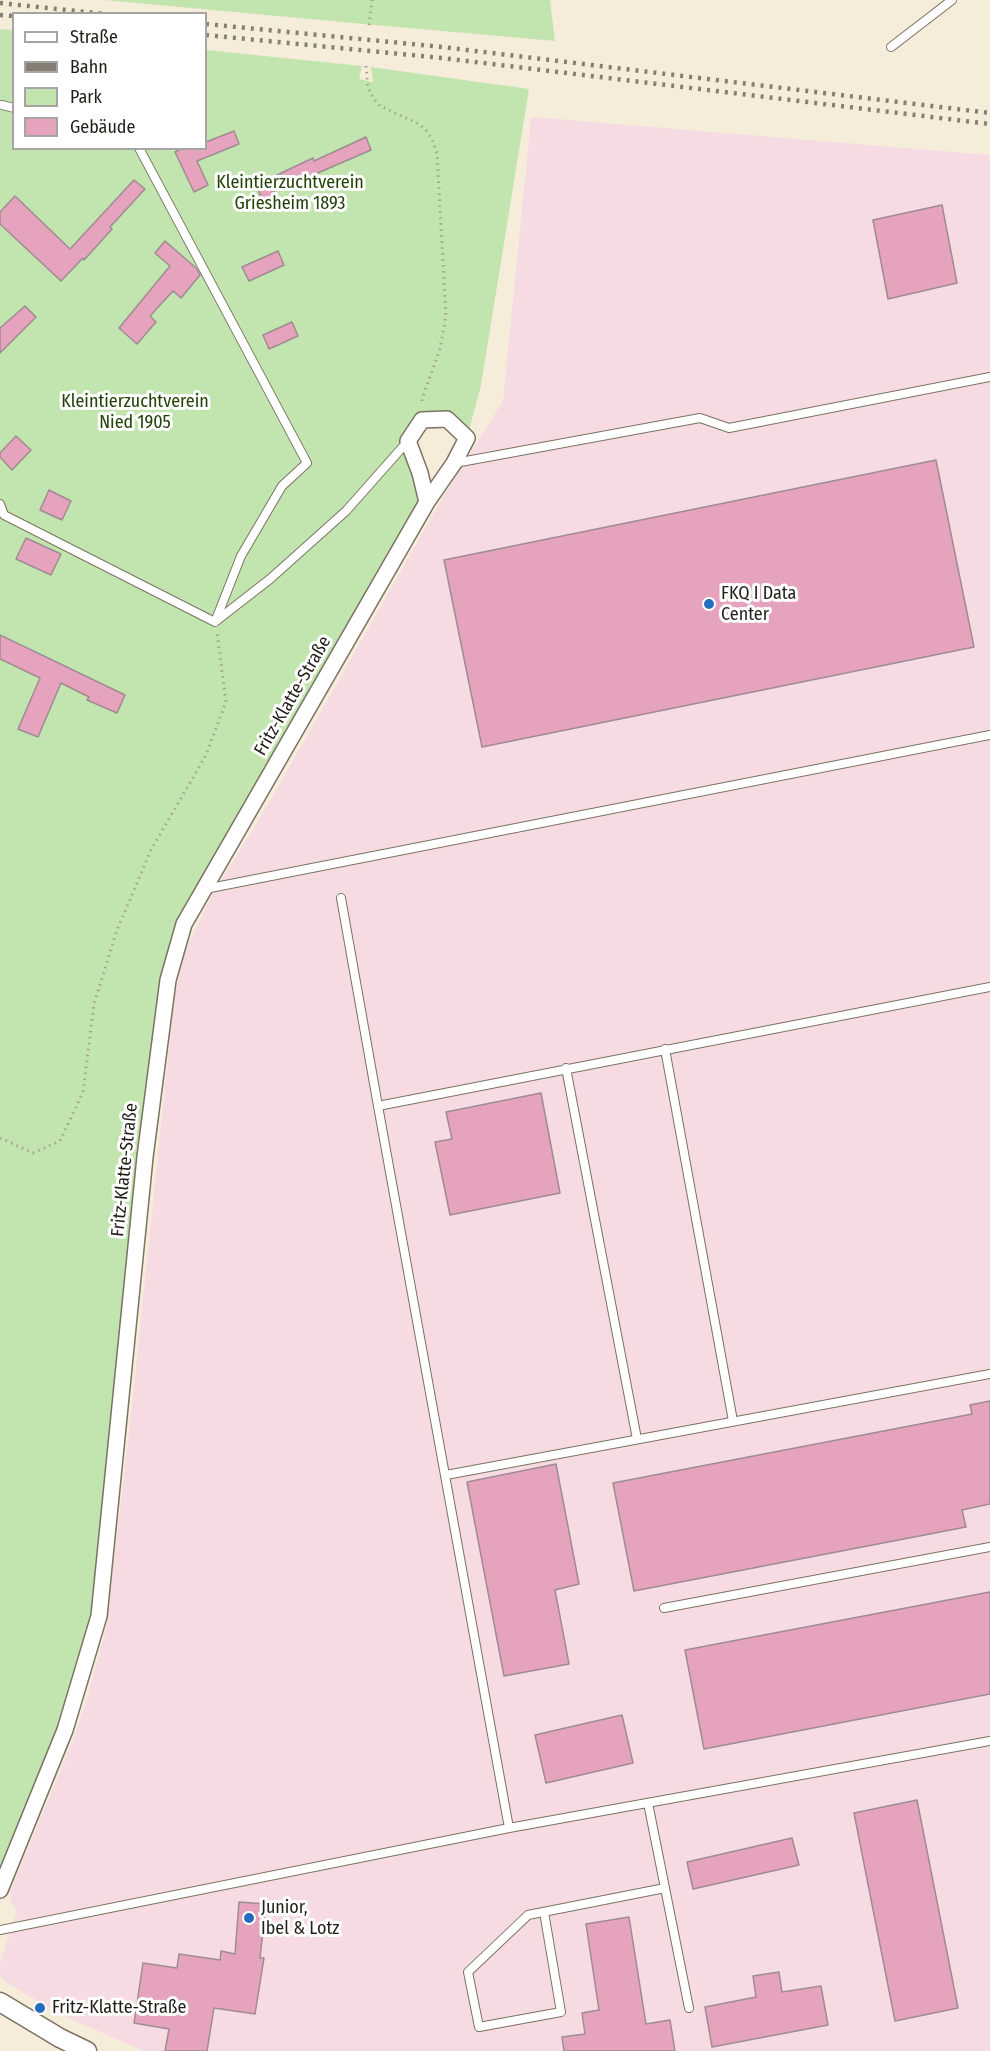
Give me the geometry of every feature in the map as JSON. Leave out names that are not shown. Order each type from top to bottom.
[{"type":"street","name":"Fritz-Klatte-Straße","points":[[0,1890],[65,1730],[99,1616],[145,1157],[168,980],[184,924],[427,502],[454,463],[467,438],[447,419],[422,420]]},
{"type":"street","points":[[422,420],[408,441],[420,473],[427,502]]},
{"type":"street","points":[[0,2002],[60,2038],[87,2051]]},
{"type":"lane","points":[[891,47],[952,0]]},
{"type":"lane","points":[[2,105],[12,108]]},
{"type":"lane","points":[[140,150],[307,463],[282,486],[241,556],[215,622]]},
{"type":"lane","points":[[454,463],[700,418],[729,428],[990,377]]},
{"type":"lane","points":[[215,622],[270,579],[346,511],[408,441]]},
{"type":"lane","points":[[0,504],[2,517],[215,622]]},
{"type":"lane","points":[[205,889],[990,735]]},
{"type":"lane","points":[[341,898],[509,1828]]},
{"type":"lane","points":[[378,1106],[990,987]]},
{"type":"lane","points":[[665,1049],[732,1421]]},
{"type":"lane","points":[[566,1068],[637,1439]]},
{"type":"lane","points":[[446,1474],[990,1374]]},
{"type":"lane","points":[[664,1608],[990,1547]]},
{"type":"lane","points":[[0,1930],[509,1828],[990,1742]]},
{"type":"lane","points":[[648,1803],[689,2008]]},
{"type":"lane","points":[[544,1912],[561,2012],[479,2027],[468,1972],[528,1915],[665,1888]]},
{"type":"path","points":[[369,25],[372,0]]},
{"type":"path","points":[[366,66],[368,88],[374,99],[380,106],[425,129],[432,139],[436,153],[446,316],[440,349],[422,399],[422,420]]},
{"type":"path","points":[[0,1138],[33,1153],[60,1141],[83,1092],[94,1004],[117,930],[151,850],[206,755],[226,702],[215,622]]},
{"type":"shaded area","points":[[531,117],[990,155],[990,2051],[144,2051],[62,2015],[7,1983],[0,1975],[0,1962],[17,1911],[10,1901],[11,1890],[75,1735],[106,1630],[174,999],[184,954],[209,901],[267,806],[443,497],[503,401]]},
{"type":"green space","points":[[104,0],[550,0],[555,41],[364,24]]},
{"type":"green space","points":[[0,29],[12,30],[12,150],[207,150],[207,50],[362,66],[359,79],[373,82],[371,67],[529,89],[481,385],[467,438],[446,419],[422,420],[408,441],[427,502],[205,889],[168,981],[99,1616],[0,1890]]},
{"type":"building","points":[[234,131],[239,144],[197,161],[208,185],[194,192],[175,152],[207,150],[207,142]]},
{"type":"building","points":[[366,137],[371,150],[283,188],[277,175]]},
{"type":"building","points":[[134,180],[145,189],[84,260],[83,258],[61,281],[0,224],[0,212],[15,196],[70,249]]},
{"type":"building","points":[[271,185],[278,200],[265,206],[258,190]]},
{"type":"building","points":[[942,205],[957,283],[888,299],[873,220]]},
{"type":"building","points":[[165,241],[196,268],[200,275],[181,298],[173,291],[150,316],[156,322],[137,344],[119,328],[170,266],[155,253]]},
{"type":"building","points":[[278,251],[284,265],[249,281],[242,267]]},
{"type":"building","points":[[25,306],[36,317],[0,353],[0,328]]},
{"type":"building","points":[[292,322],[298,336],[269,349],[263,335]]},
{"type":"building","points":[[16,436],[31,450],[12,470],[0,457],[0,453]]},
{"type":"building","name":"FKQ I Data Center","points":[[936,460],[974,647],[482,747],[444,560]]},
{"type":"building","points":[[49,490],[71,501],[62,520],[40,510]]},
{"type":"building","points":[[26,538],[61,554],[51,575],[16,559]]},
{"type":"building","points":[[0,635],[125,695],[117,713],[87,700],[89,697],[61,683],[38,737],[18,729],[40,678],[0,659]]},
{"type":"building","points":[[541,1093],[560,1193],[450,1215],[435,1142],[452,1139],[446,1112]]},
{"type":"building","points":[[990,1401],[990,1504],[962,1510],[966,1527],[634,1591],[613,1483],[972,1414],[970,1405]]},
{"type":"building","points":[[556,1464],[579,1584],[555,1590],[569,1664],[504,1676],[467,1482]]},
{"type":"building","points":[[990,1592],[990,1694],[704,1749],[685,1650]]},
{"type":"building","points":[[622,1715],[633,1763],[546,1783],[535,1735]]},
{"type":"building","points":[[917,1800],[958,2008],[895,2021],[854,1813]]},
{"type":"building","points":[[792,1838],[799,1865],[693,1889],[687,1862]]},
{"type":"building","points":[[239,1902],[266,1904],[260,1958],[264,1958],[255,2014],[214,2008],[207,2051],[165,2051],[169,2029],[134,2023],[143,1963],[177,1968],[179,1954],[220,1960],[221,1951],[235,1954]]},
{"type":"building","points":[[629,1917],[646,2024],[670,2020],[675,2051],[564,2051],[562,2037],[585,2034],[582,2013],[599,2010],[586,1924]]},
{"type":"building","points":[[779,1972],[782,1992],[821,1986],[828,2025],[712,2047],[705,2007],[756,1997],[753,1976]]},
{"type":"railway","points":[[0,3],[86,12]]},
{"type":"railway","points":[[0,15],[12,16]]},
{"type":"railway","points":[[207,24],[442,47],[990,113]]},
{"type":"railway","points":[[207,35],[442,58],[990,124]]},
{"type":"place","name":"FKQ I Data Center","points":[[709,604]]},
{"type":"place","name":"Junior, Ibel & Lotz","points":[[249,1918]]},
{"type":"place","name":"Fritz-Klatte-Straße","points":[[40,2008]]},
{"type":"park label","name":"Kleintierzuchtverein Griesheim 1893","points":[[290,193]]},
{"type":"park label","name":"Kleintierzuchtverein Nied 1905","points":[[135,412]]}]
